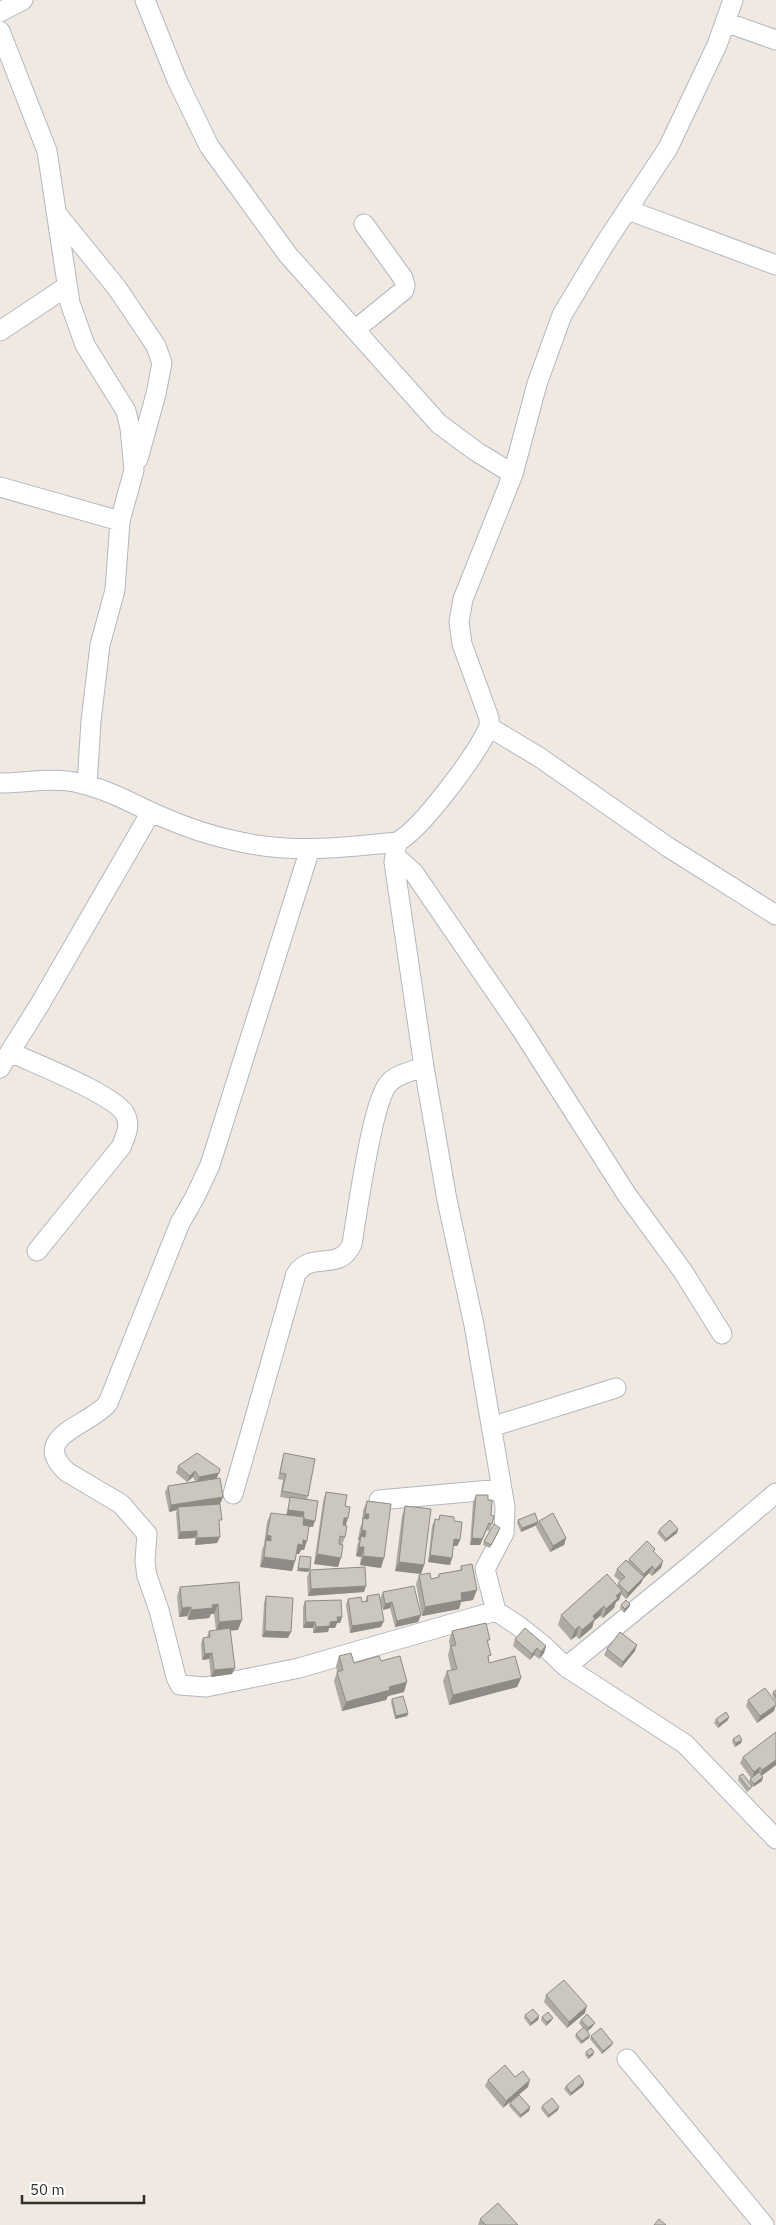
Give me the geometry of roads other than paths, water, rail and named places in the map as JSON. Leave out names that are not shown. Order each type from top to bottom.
[{"type":"street","points":[[0,12],[23,0]]},
{"type":"street","points":[[145,0],[177,80],[209,146],[288,255],[439,424],[477,452],[513,474]]},
{"type":"street","points":[[0,783],[77,782],[114,793],[151,812],[185,826],[231,840],[275,848],[331,849],[397,842],[407,837],[430,812],[478,746],[489,727],[489,718],[462,644],[459,622],[463,599],[513,474],[537,384],[562,314],[604,245],[668,148],[717,45],[733,0]]},
{"type":"street","points":[[725,22],[776,40]]},
{"type":"street","points":[[0,31],[47,151],[70,304],[85,345],[126,411],[130,428],[134,470]]},
{"type":"street","points":[[628,210],[776,265]]},
{"type":"street","points":[[56,213],[117,288],[156,346],[162,363],[156,394],[120,521],[114,590],[100,646],[91,721],[87,785]]},
{"type":"street","points":[[356,330],[404,290],[405,284],[403,278],[364,224]]},
{"type":"street","points":[[0,331],[66,287]]},
{"type":"street","points":[[0,487],[120,521]]},
{"type":"street","points":[[489,727],[539,757],[668,846],[775,913]]},
{"type":"street","points":[[0,1068],[151,812]]},
{"type":"street","points":[[397,842],[394,862],[424,1067],[447,1200],[474,1325],[505,1507],[504,1533],[485,1569],[496,1611],[526,1631],[566,1667],[684,1744],[776,1839]]},
{"type":"street","points":[[310,849],[202,1184],[180,1223],[108,1403],[101,1411],[61,1436],[53,1448],[54,1453],[61,1466],[67,1472],[122,1504],[147,1534],[145,1561],[147,1576],[159,1610],[176,1677],[180,1685],[206,1687],[299,1668],[496,1611]]},
{"type":"street","points":[[394,862],[402,862],[414,873],[521,1029],[627,1195],[682,1270],[722,1334]]},
{"type":"street","points":[[10,1052],[106,1097],[124,1113],[128,1129],[121,1146],[37,1251]]},
{"type":"street","points":[[233,1494],[296,1274],[308,1262],[335,1260],[348,1253],[352,1244],[370,1139],[383,1091],[393,1079],[424,1067]]},
{"type":"street","points":[[491,1427],[616,1388]]},
{"type":"street","points":[[379,1500],[502,1489]]},
{"type":"street","points":[[566,1667],[776,1493]]},
{"type":"street","points":[[627,2059],[764,2225]]}]
